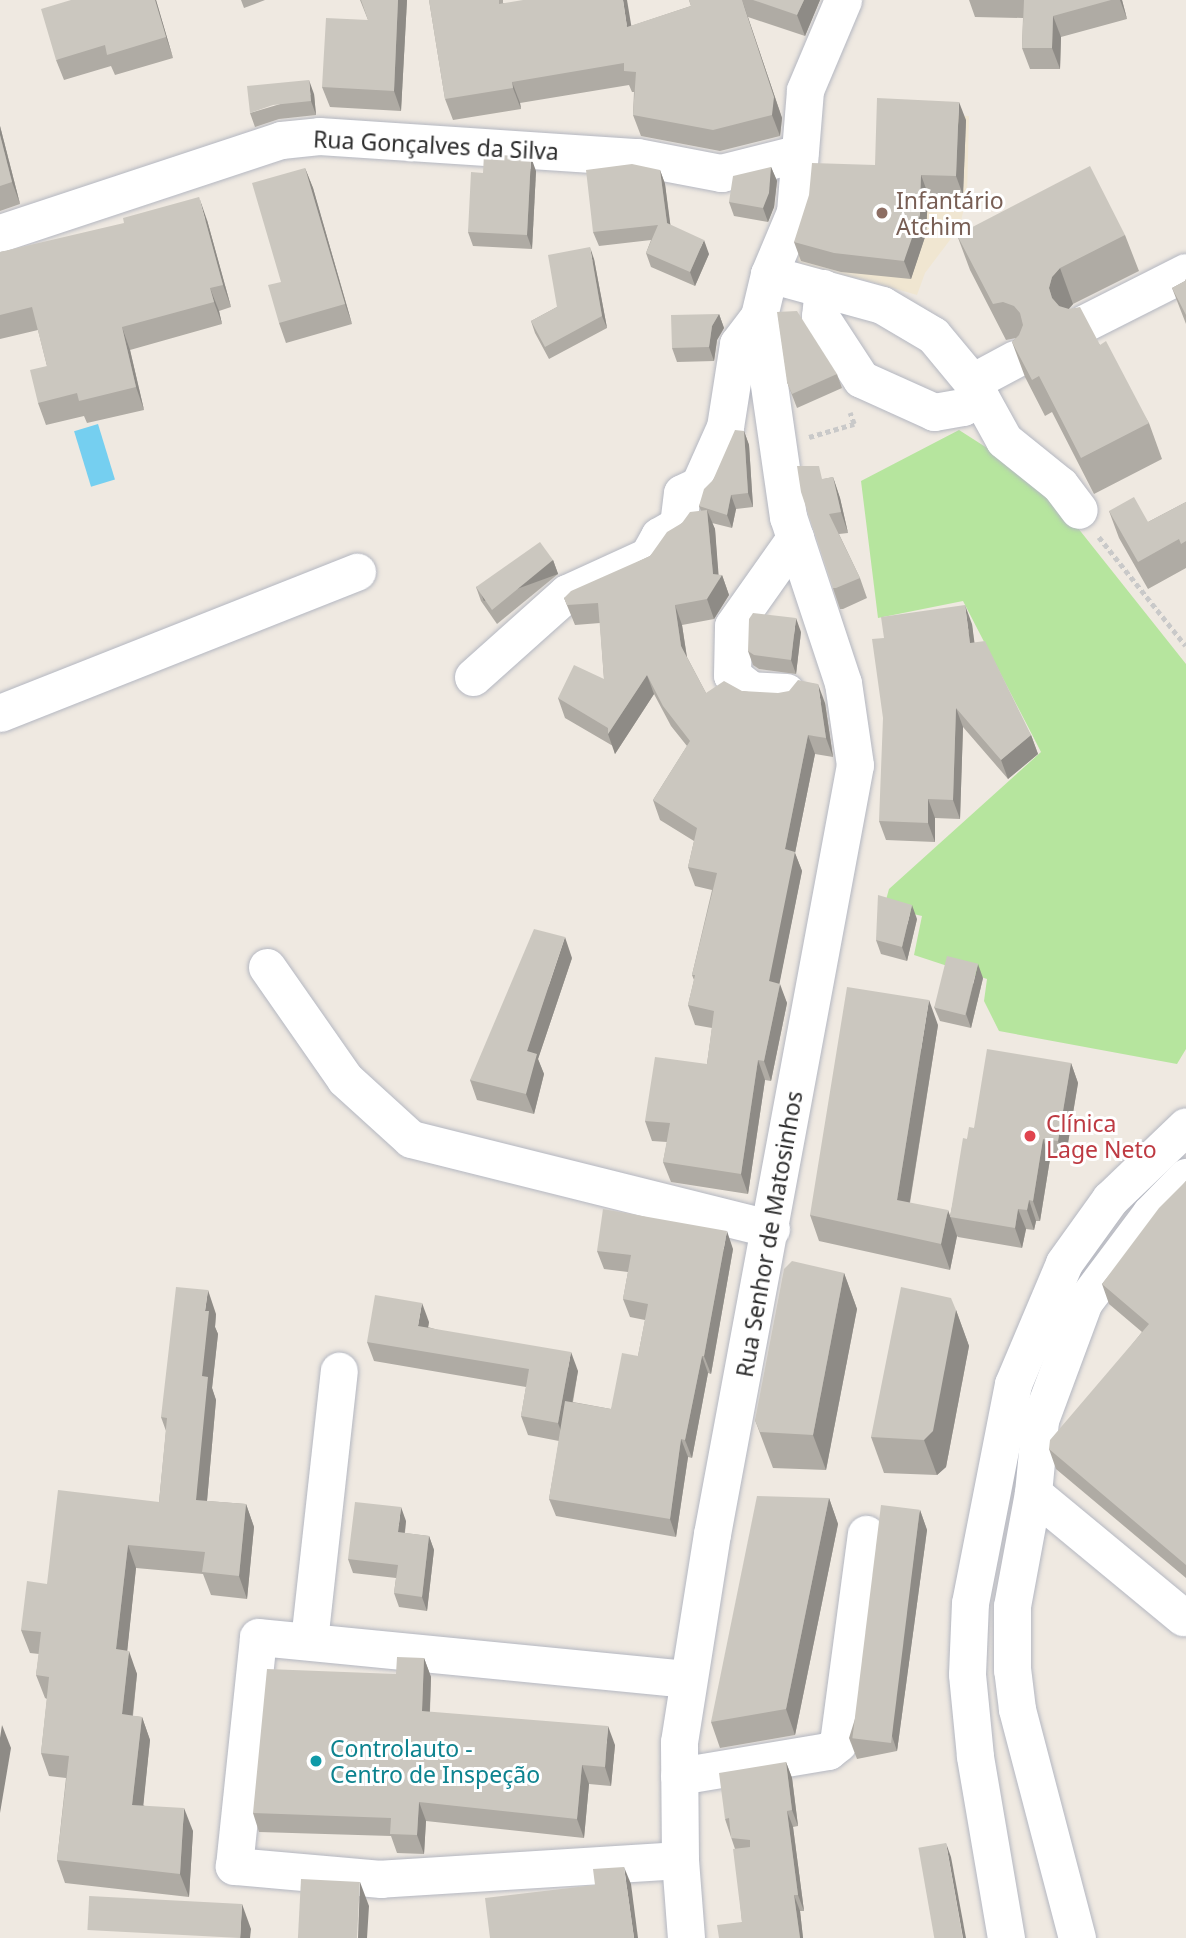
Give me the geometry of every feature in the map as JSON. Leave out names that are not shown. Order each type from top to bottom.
[{"type":"street","name":"Rua Senhor de Matosinhos","points":[[686,1938],[680,1860],[678,1741],[855,765],[843,683],[788,517],[759,316],[769,274],[795,212],[805,90],[843,0]]},
{"type":"street","name":"Rua Gonçalves da Silva","points":[[0,233],[281,140],[319,135],[637,157],[721,173],[800,153]]},
{"type":"street","points":[[1083,324],[1186,272]]},
{"type":"street","points":[[769,274],[883,305],[933,335],[976,389],[1004,440],[1060,485],[1079,510]]},
{"type":"street","points":[[823,288],[820,316],[861,379],[934,412],[963,407],[976,389],[1015,359]]},
{"type":"street","points":[[472,677],[498,658],[568,593],[648,556],[659,536],[678,525],[682,493],[699,485],[725,427],[738,344],[759,316]]},
{"type":"street","points":[[786,692],[751,690],[732,675],[733,626],[795,538]]},
{"type":"street","points":[[0,713],[357,572]]},
{"type":"street","points":[[267,967],[345,1079],[411,1139],[771,1229]]},
{"type":"street","points":[[1006,1938],[975,1756],[967,1674],[970,1603],[1013,1384],[1064,1263],[1110,1199],[1186,1126]]},
{"type":"street","points":[[1077,1938],[1017,1709],[1012,1670],[1012,1606],[1033,1493],[1040,1420],[1084,1302],[1150,1214],[1186,1177]]},
{"type":"street","points":[[309,1640],[339,1371]]},
{"type":"street","points":[[1033,1493],[1183,1618]]},
{"type":"street","points":[[679,1776],[828,1751],[838,1743],[866,1534]]},
{"type":"street","points":[[680,1860],[381,1879],[234,1866],[258,1637],[688,1679]]},
{"type":"street","points":[[967,1674],[1012,1670]]},
{"type":"path","points":[[777,443],[853,424],[846,403],[861,379]]},
{"type":"path","points":[[1079,510],[1186,646]]},
{"type":"shaded area","name":"Infantário Atchim","points":[[882,113],[969,116],[967,197],[959,228],[925,273],[917,295],[858,278],[796,272],[805,178],[879,182]]},
{"type":"green space","points":[[959,430],[1051,489],[1062,508],[1186,664],[1186,1049],[1177,1064],[999,1031],[984,1001],[987,979],[914,955],[922,916],[884,907],[889,889],[1041,752],[963,601],[878,618],[861,481]]},
{"type":"water","points":[[98,424],[115,479],[91,487],[74,431]]},
{"type":"building","points":[[71,0],[155,0],[166,37],[107,55],[105,45],[56,60],[41,9]]},
{"type":"building","points":[[361,0],[398,0],[394,91],[322,87],[326,18],[368,20]]},
{"type":"building","points":[[429,0],[499,0],[499,4],[523,0],[623,0],[627,27],[691,6],[689,0],[742,0],[774,97],[772,115],[713,130],[633,115],[636,72],[624,71],[624,63],[512,82],[513,88],[445,99]]},
{"type":"building","points":[[753,0],[804,0],[797,15]]},
{"type":"building","points":[[1024,0],[1111,0],[1053,16],[1052,48],[1022,48]]},
{"type":"building","points":[[309,80],[311,101],[273,105],[250,113],[247,86]]},
{"type":"building","name":"Infantário Atchim","points":[[877,98],[959,102],[956,176],[921,175],[920,215],[904,261],[834,253],[794,242],[809,195],[812,163],[875,165]]},
{"type":"building","points":[[0,135],[12,182],[0,186]]},
{"type":"building","points":[[484,154],[531,157],[527,235],[468,232],[471,172],[483,173]]},
{"type":"building","points":[[632,164],[660,170],[667,223],[704,240],[690,272],[646,253],[658,225],[593,232],[586,170]]},
{"type":"building","points":[[1090,166],[1125,235],[1060,268],[1052,277],[1049,288],[1052,298],[1059,306],[1069,309],[1080,307],[1100,345],[1106,341],[1149,423],[1081,458],[1039,376],[1032,380],[1012,342],[1023,325],[1020,313],[1014,306],[1003,302],[993,304],[957,235]]},
{"type":"building","points":[[771,167],[769,193],[763,208],[729,202],[733,176]]},
{"type":"building","points":[[305,168],[345,304],[279,323],[268,285],[281,282],[252,183]]},
{"type":"building","points":[[199,197],[223,285],[210,288],[214,302],[122,327],[136,387],[79,401],[77,393],[38,403],[30,370],[47,366],[32,307],[0,315],[0,252],[124,223],[123,218]]},
{"type":"building","points":[[590,247],[602,316],[545,347],[531,321],[557,307],[548,255]]},
{"type":"building","points":[[1186,279],[1186,315],[1172,288]]},
{"type":"building","points":[[797,311],[837,374],[792,394],[787,382],[777,312]]},
{"type":"building","points":[[719,314],[712,326],[709,347],[672,348],[671,315]]},
{"type":"building","points":[[735,430],[744,431],[748,493],[731,495],[727,515],[699,506],[704,489],[713,480]]},
{"type":"building","points":[[797,466],[819,466],[822,479],[833,477],[841,512],[829,514],[860,578],[833,588],[801,492]]},
{"type":"building","points":[[1134,497],[1148,522],[1186,502],[1186,541],[1181,544],[1179,539],[1138,562],[1109,511]]},
{"type":"building","points":[[707,510],[713,574],[722,575],[707,599],[675,605],[681,646],[706,693],[724,681],[742,691],[778,693],[789,691],[798,680],[818,684],[826,738],[808,735],[785,849],[795,852],[769,981],[780,984],[764,1061],[758,1060],[741,1174],[663,1162],[670,1123],[645,1121],[655,1057],[707,1064],[714,1011],[688,1005],[695,975],[692,975],[717,873],[688,867],[697,828],[653,800],[690,741],[663,706],[647,675],[608,734],[608,728],[558,698],[574,665],[604,679],[598,603],[567,605],[564,598],[571,591],[650,556],[667,532],[682,523],[690,512]]},
{"type":"building","points":[[540,542],[553,560],[492,610],[476,587]]},
{"type":"building","points":[[965,605],[970,643],[985,641],[1031,735],[1001,760],[956,708],[953,800],[928,799],[928,823],[879,821],[883,718],[872,639],[884,638],[881,617]]},
{"type":"building","points":[[753,613],[796,618],[791,660],[754,655],[748,651],[749,619]]},
{"type":"building","points":[[878,895],[912,905],[902,947],[876,940]]},
{"type":"building","points":[[534,929],[565,937],[527,1051],[537,1054],[526,1094],[470,1080]]},
{"type":"building","points":[[947,956],[978,964],[965,1015],[934,1007]]},
{"type":"building","points":[[847,987],[929,1000],[897,1200],[948,1210],[941,1244],[810,1215]]},
{"type":"building","points":[[987,1049],[1071,1063],[1058,1141],[1043,1139],[1033,1201],[1029,1200],[1027,1210],[1018,1209],[1015,1228],[950,1217],[963,1138],[967,1139],[969,1127],[974,1128]]},
{"type":"building","points":[[1186,1181],[1186,1565],[1049,1449],[1050,1440],[1149,1324],[1102,1284],[1159,1208]]},
{"type":"building","points":[[603,1209],[727,1231],[704,1356],[685,1440],[681,1439],[670,1519],[549,1499],[565,1401],[611,1409],[622,1353],[638,1356],[648,1304],[623,1299],[631,1255],[597,1251]]},
{"type":"building","points":[[792,1261],[844,1273],[813,1435],[760,1432],[755,1420],[784,1269]]},
{"type":"building","points":[[176,1287],[208,1290],[205,1311],[209,1311],[202,1376],[208,1377],[196,1500],[246,1504],[239,1576],[202,1572],[205,1552],[128,1545],[116,1649],[129,1651],[122,1714],[142,1717],[132,1805],[184,1808],[180,1874],[57,1860],[69,1756],[41,1753],[49,1677],[36,1675],[41,1632],[21,1630],[27,1581],[47,1584],[58,1490],[159,1502],[167,1418],[161,1417]]},
{"type":"building","points":[[901,1287],[951,1298],[956,1310],[933,1431],[924,1440],[871,1437]]},
{"type":"building","points":[[375,1295],[422,1303],[418,1326],[571,1352],[558,1423],[521,1416],[529,1369],[367,1342]]},
{"type":"building","points":[[757,1496],[829,1498],[786,1709],[711,1722]]},
{"type":"building","points":[[355,1502],[401,1507],[398,1532],[429,1536],[422,1597],[394,1593],[398,1565],[348,1559]]},
{"type":"building","points":[[881,1505],[920,1510],[891,1743],[852,1738]]},
{"type":"building","points":[[397,1657],[424,1658],[422,1711],[608,1726],[605,1767],[582,1765],[577,1819],[419,1802],[417,1835],[390,1834],[391,1818],[253,1813],[267,1669],[396,1674]]},
{"type":"building","points":[[786,1762],[792,1810],[787,1811],[798,1895],[794,1895],[800,1938],[719,1938],[717,1925],[742,1922],[733,1849],[750,1847],[750,1840],[731,1838],[729,1818],[725,1819],[719,1773]]},
{"type":"building","points":[[946,1843],[963,1938],[934,1938],[918,1848]]},
{"type":"building","points":[[624,1867],[634,1938],[490,1938],[485,1898],[595,1885],[593,1869]]},
{"type":"building","points":[[301,1879],[360,1882],[357,1938],[298,1938]]},
{"type":"building","points":[[89,1896],[242,1904],[240,1938],[87,1930]]},
{"type":"place","name":"Infantário Atchim","points":[[882,213]]},
{"type":"place","name":"Clínica Lage Neto","points":[[1030,1136]]},
{"type":"place","name":"Controlauto - Centro de Inspeção","points":[[316,1761]]}]
